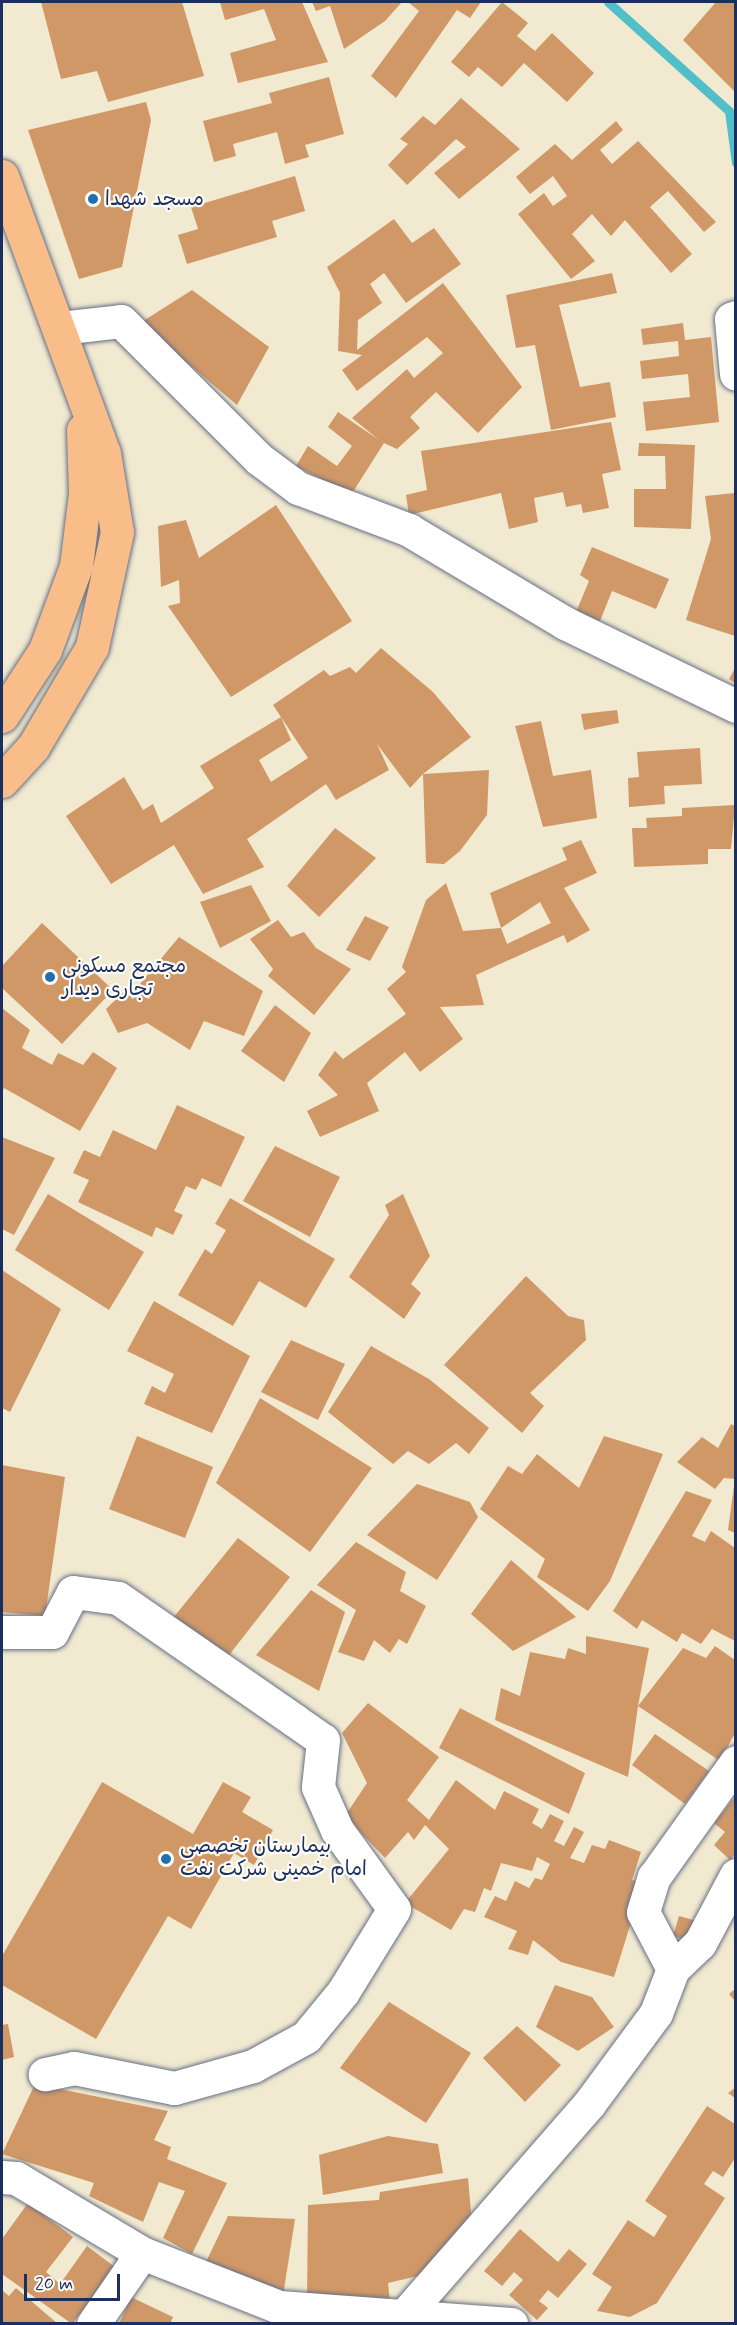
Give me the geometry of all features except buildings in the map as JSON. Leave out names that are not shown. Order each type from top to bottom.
[{"type":"main road","points":[[2,176],[60,328],[104,453],[117,532],[92,647],[33,747],[2,781]]},
{"type":"main road","points":[[2,716],[45,650],[76,566],[85,494],[81,386]]},
{"type":"street","points":[[735,317],[731,319],[735,374]]},
{"type":"street","points":[[60,328],[121,321],[259,459],[298,488],[410,530],[565,623],[735,706]]},
{"type":"street","points":[[2,1632],[52,1632],[73,1592],[118,1598],[323,1740],[318,1787],[337,1830],[394,1909],[343,1992],[306,2037],[253,2066],[174,2088],[74,2068],[45,2074]]},
{"type":"street","points":[[673,1969],[643,1912],[654,1877],[735,1762]]},
{"type":"street","points":[[404,2316],[633,2048],[656,2013],[673,1969],[700,1943],[735,1875]]},
{"type":"street","points":[[2,2177],[16,2178],[142,2253],[279,2307],[511,2324]]},
{"type":"street","points":[[93,2324],[142,2253]]},
{"type":"waterway","points":[[608,2],[729,111],[736,163]]},
{"type":"place","name":"مسجد شهدا","points":[[93,199]]},
{"type":"place","name":"مجتمع مسکونی تجاری دیدار","points":[[50,977]]},
{"type":"place","name":"بیمارستان تخصصی امام خمینی شرکت نفت","points":[[166,1859]]}]
